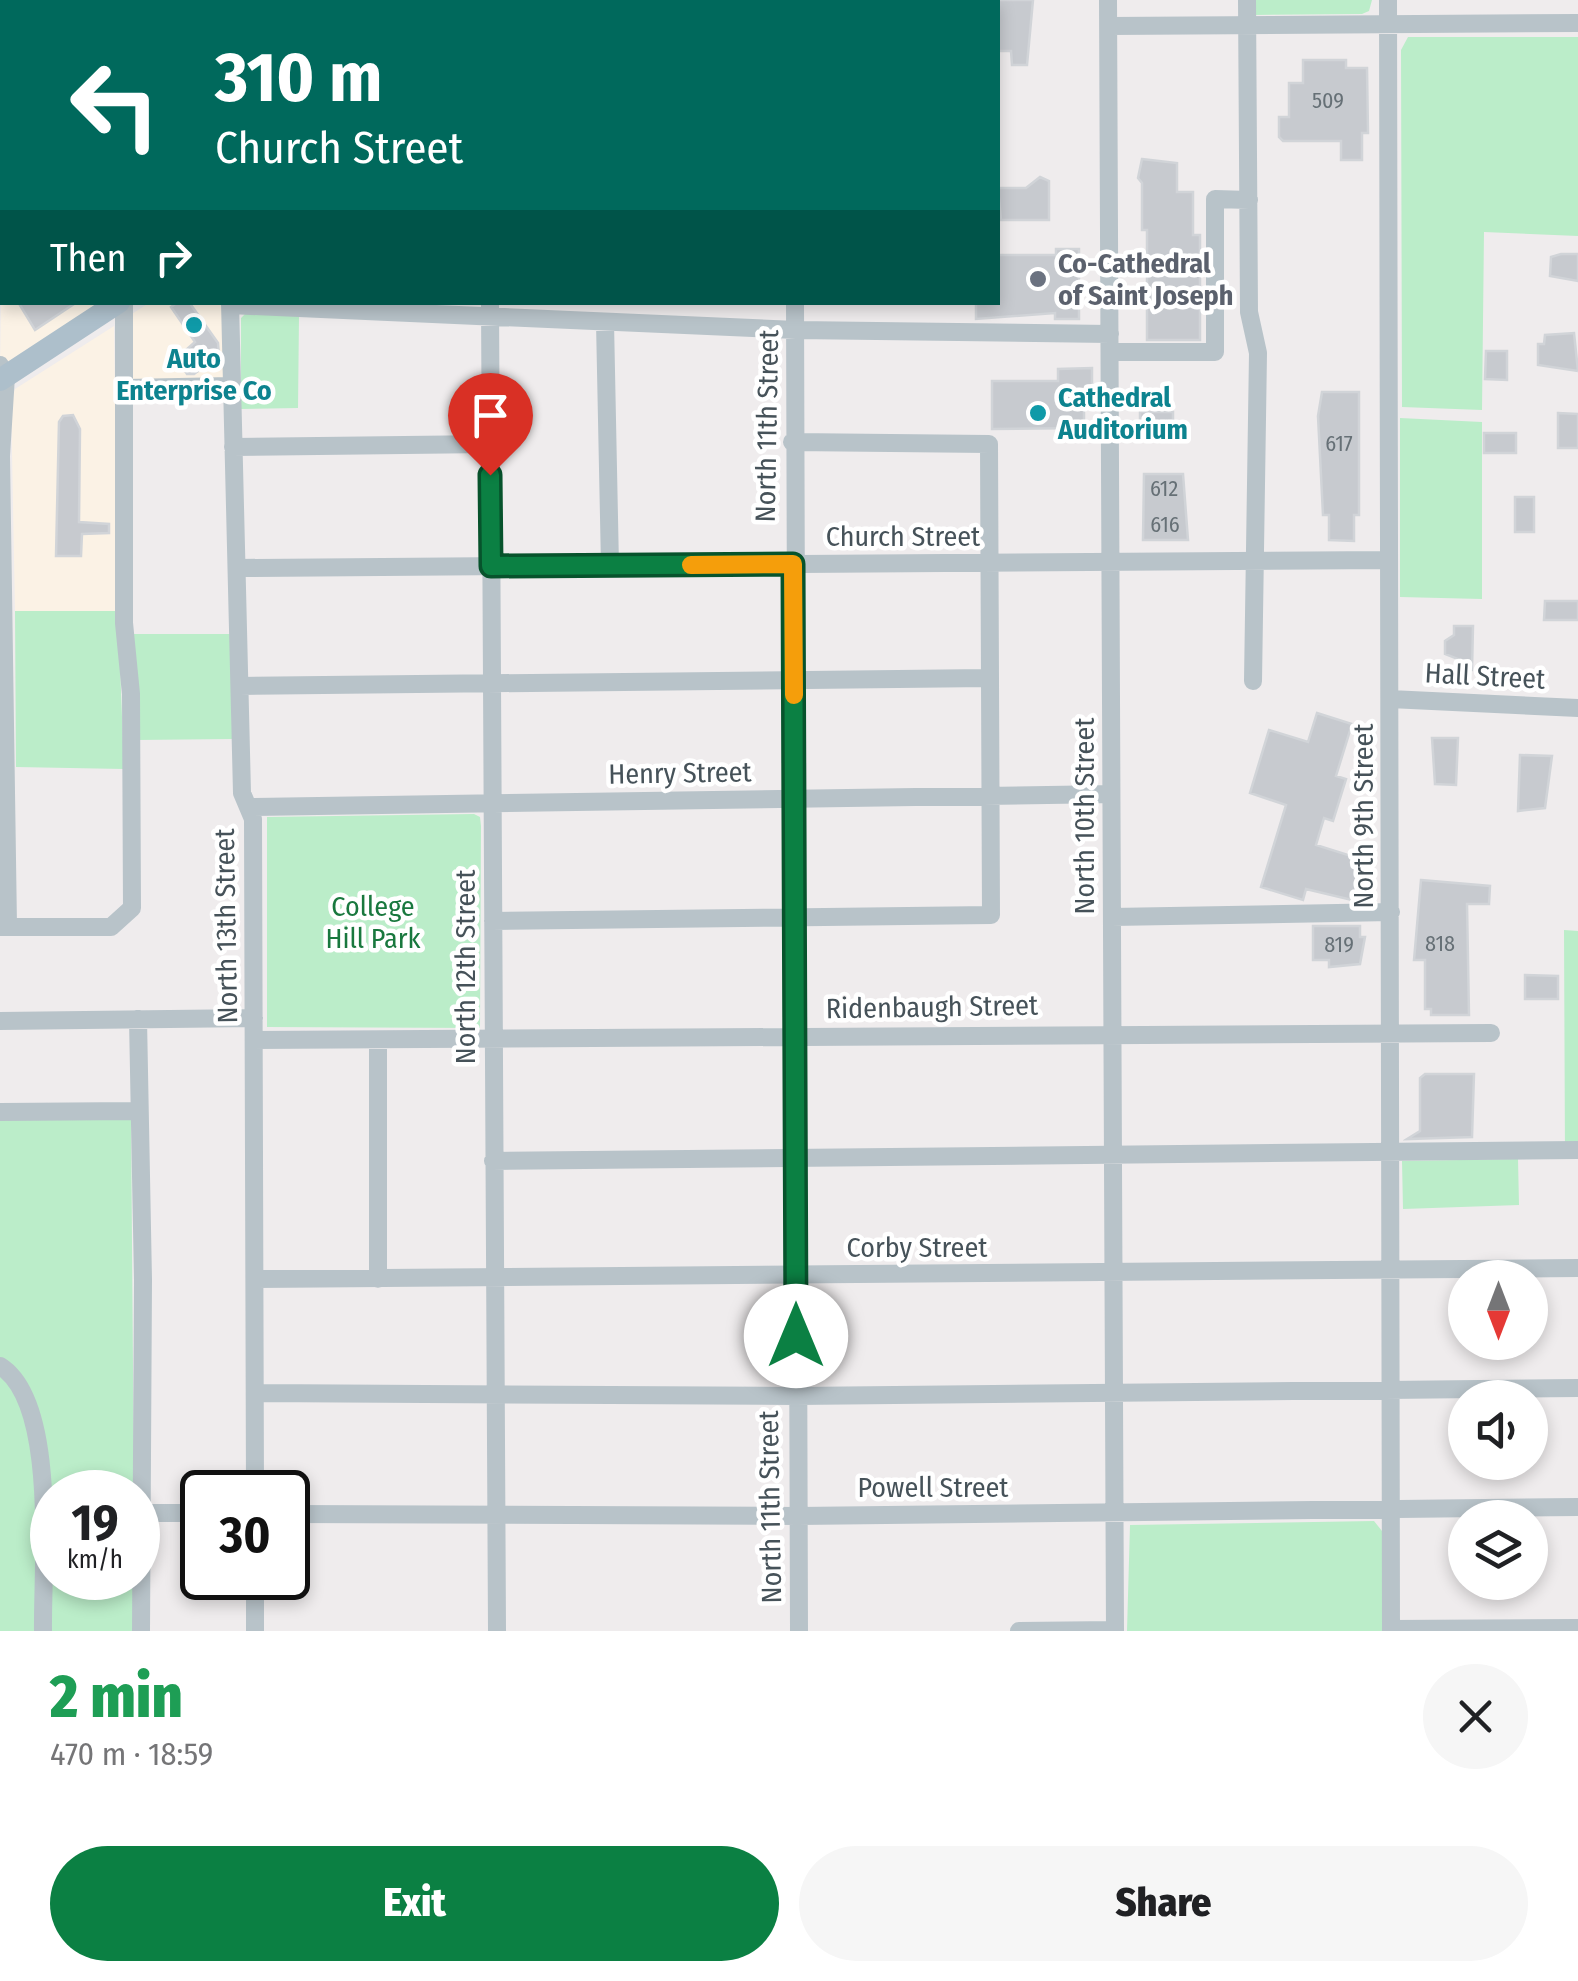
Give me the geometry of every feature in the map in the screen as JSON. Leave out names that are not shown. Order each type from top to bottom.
[{"type":"main road","points":[[2,373],[116,305]]},
{"type":"street","name":"North 10th Street","points":[[1108,0],[1115,1631]]},
{"type":"street","points":[[1247,0],[1249,312],[1258,354],[1253,681]]},
{"type":"street","name":"North 9th Street","points":[[1388,0],[1392,1630]]},
{"type":"street","points":[[1108,26],[1578,23]]},
{"type":"street","points":[[308,305],[490,308],[605,322],[1110,343],[1215,352],[1215,199],[1248,200]]},
{"type":"street","points":[[2,373],[4,927],[111,927],[132,908],[121,305]]},
{"type":"street","name":"North 13th Street","points":[[230,305],[242,794],[250,806],[255,1470]]},
{"type":"street","name":"North 11th Street","points":[[796,305],[792,442],[800,1631]]},
{"type":"street","name":"North 12th Street","points":[[490,308],[492,1162],[498,1631]]},
{"type":"street","points":[[605,322],[610,566]]},
{"type":"street","points":[[124,388],[232,386]]},
{"type":"street","points":[[493,921],[992,915],[989,444],[792,442]]},
{"type":"street","points":[[233,447],[490,444]]},
{"type":"street","name":"Church Street","points":[[238,568],[1389,560]]},
{"type":"street","points":[[240,686],[988,678]]},
{"type":"street","name":"Hall Street","points":[[1390,698],[1578,708]]},
{"type":"street","name":"Henry Street","points":[[250,806],[1112,794]]},
{"type":"street","points":[[1112,917],[1391,912]]},
{"type":"street","points":[[0,1020],[254,1018]]},
{"type":"street","points":[[138,1019],[142,1470]]},
{"type":"street","name":"Ridenbaugh Street","points":[[254,1040],[1113,1032],[1491,1033]]},
{"type":"street","points":[[378,1040],[378,1279]]},
{"type":"street","points":[[0,1112],[137,1112]]},
{"type":"street","points":[[492,1162],[1578,1150]]},
{"type":"street","name":"Corby Street","points":[[256,1279],[1578,1268]]},
{"type":"street","points":[[0,1366],[26,1391],[38,1428],[43,1631]]},
{"type":"street","points":[[256,1393],[796,1396],[1578,1388]]},
{"type":"street","name":"Powell Street","points":[[310,1514],[798,1516],[1578,1507]]},
{"type":"street","points":[[141,1600],[141,1631]]},
{"type":"street","points":[[255,1600],[256,1631]]},
{"type":"street","points":[[1392,1630],[1578,1628]]},
{"type":"street","points":[[1018,1631],[1115,1631]]},
{"type":"shaded area","points":[[1,305],[100,305],[0,371]]},
{"type":"shaded area","points":[[146,305],[224,305],[224,382],[128,383],[127,317]]},
{"type":"shaded area","points":[[114,326],[118,611],[15,611],[11,399],[15,389]]},
{"type":"green space","points":[[1254,0],[1372,0],[1369,11],[1362,14],[1254,15]]},
{"type":"green space","points":[[1408,37],[1578,37],[1578,236],[1484,232],[1482,410],[1402,407],[1401,50]]},
{"type":"green space","points":[[246,313],[299,316],[298,408],[241,409],[241,318]]},
{"type":"green space","points":[[1400,418],[1482,422],[1482,599],[1400,597]]},
{"type":"green space","points":[[15,611],[118,611],[124,769],[16,767]]},
{"type":"green space","points":[[129,634],[231,634],[232,739],[137,740]]},
{"type":"green space","name":"College Hill Park","points":[[267,817],[480,817],[481,826],[480,1028],[267,1027]]},
{"type":"green space","points":[[1564,930],[1578,931],[1578,1159],[1565,1159]]},
{"type":"green space","points":[[131,1116],[134,1470],[30,1470],[30,1600],[134,1600],[135,1631],[0,1631],[0,1117]]},
{"type":"green space","points":[[1518,1159],[1519,1205],[1403,1209],[1402,1161]]},
{"type":"green space","points":[[1374,1521],[1382,1531],[1382,1631],[1127,1631],[1130,1525]]},
{"type":"building","points":[[1000,0],[1033,0],[1027,65],[1012,65],[1011,51],[1000,51]]},
{"type":"building","points":[[1303,60],[1346,60],[1346,68],[1367,68],[1368,133],[1362,133],[1362,160],[1341,160],[1341,141],[1283,141],[1279,137],[1279,117],[1289,117],[1289,83],[1303,83]]},
{"type":"building","points":[[1142,159],[1177,163],[1177,192],[1193,192],[1193,235],[1200,235],[1200,340],[1147,340],[1147,230],[1142,230],[1142,183],[1138,178]]},
{"type":"building","points":[[1040,177],[1049,181],[1049,220],[1001,220],[1000,188],[1026,188]]},
{"type":"building","name":"Co-Cathedral of Saint Joseph","points":[[1056,249],[1079,249],[1079,319],[1055,319],[1055,313],[976,319],[976,305],[1000,305],[1000,255],[1056,255]]},
{"type":"building","points":[[1578,254],[1578,281],[1550,276],[1551,257]]},
{"type":"building","points":[[20,305],[72,305],[35,330]]},
{"type":"building","name":"Auto Enterprise Co","points":[[191,305],[218,343],[219,356],[194,374],[187,374],[177,358],[195,342],[171,307]]},
{"type":"building","points":[[1574,333],[1578,371],[1538,365],[1538,344],[1544,344],[1545,335]]},
{"type":"building","points":[[1486,351],[1507,351],[1507,380],[1485,379]]},
{"type":"building","name":"Cathedral Auditorium","points":[[1092,368],[1092,397],[1084,397],[1084,428],[992,429],[992,381],[1058,381],[1058,369]]},
{"type":"building","points":[[1322,392],[1359,392],[1359,515],[1354,515],[1354,541],[1329,540],[1329,515],[1323,515],[1318,416]]},
{"type":"building","points":[[1140,412],[1173,412],[1173,437],[1140,437]]},
{"type":"building","points":[[1558,413],[1578,414],[1578,448],[1558,448]]},
{"type":"building","points":[[73,415],[80,429],[79,522],[109,524],[109,533],[82,534],[81,556],[56,556],[59,422],[63,416]]},
{"type":"building","points":[[1484,433],[1516,433],[1516,453],[1484,453]]},
{"type":"building","points":[[1144,474],[1183,474],[1188,540],[1143,540]]},
{"type":"building","points":[[1515,497],[1534,497],[1534,532],[1515,532]]},
{"type":"building","points":[[1545,601],[1578,601],[1578,620],[1544,620]]},
{"type":"building","points":[[1454,626],[1473,626],[1472,670],[1458,670],[1458,659],[1445,654],[1445,641],[1454,635]]},
{"type":"building","points":[[1317,713],[1352,724],[1336,776],[1346,779],[1333,821],[1324,818],[1316,845],[1364,860],[1352,900],[1306,889],[1303,900],[1261,887],[1286,805],[1250,793],[1269,730],[1308,742]]},
{"type":"building","points":[[1432,738],[1458,738],[1456,785],[1435,784]]},
{"type":"building","points":[[1520,755],[1552,756],[1545,808],[1518,811]]},
{"type":"building","points":[[1421,880],[1490,886],[1489,904],[1467,904],[1469,1015],[1431,1015],[1431,1009],[1425,1009],[1425,960],[1414,960]]},
{"type":"building","points":[[1313,926],[1360,926],[1360,937],[1365,937],[1360,964],[1329,967],[1329,960],[1313,960]]},
{"type":"building","points":[[1525,975],[1558,976],[1558,999],[1525,999]]},
{"type":"building","points":[[1425,1074],[1474,1074],[1472,1137],[1407,1139],[1420,1131],[1420,1078]]},
{"type":"slow traffic","points":[[691,565],[793,564],[794,695]]},
{"type":"place","name":"Co-Cathedral of Saint Joseph","points":[[1038,279]]},
{"type":"place","name":"Auto Enterprise Co","points":[[194,325]]},
{"type":"place","name":"Cathedral Auditorium","points":[[1038,413]]},
{"type":"route","points":[[490,475],[491,566],[793,564],[796,1336]]}]
